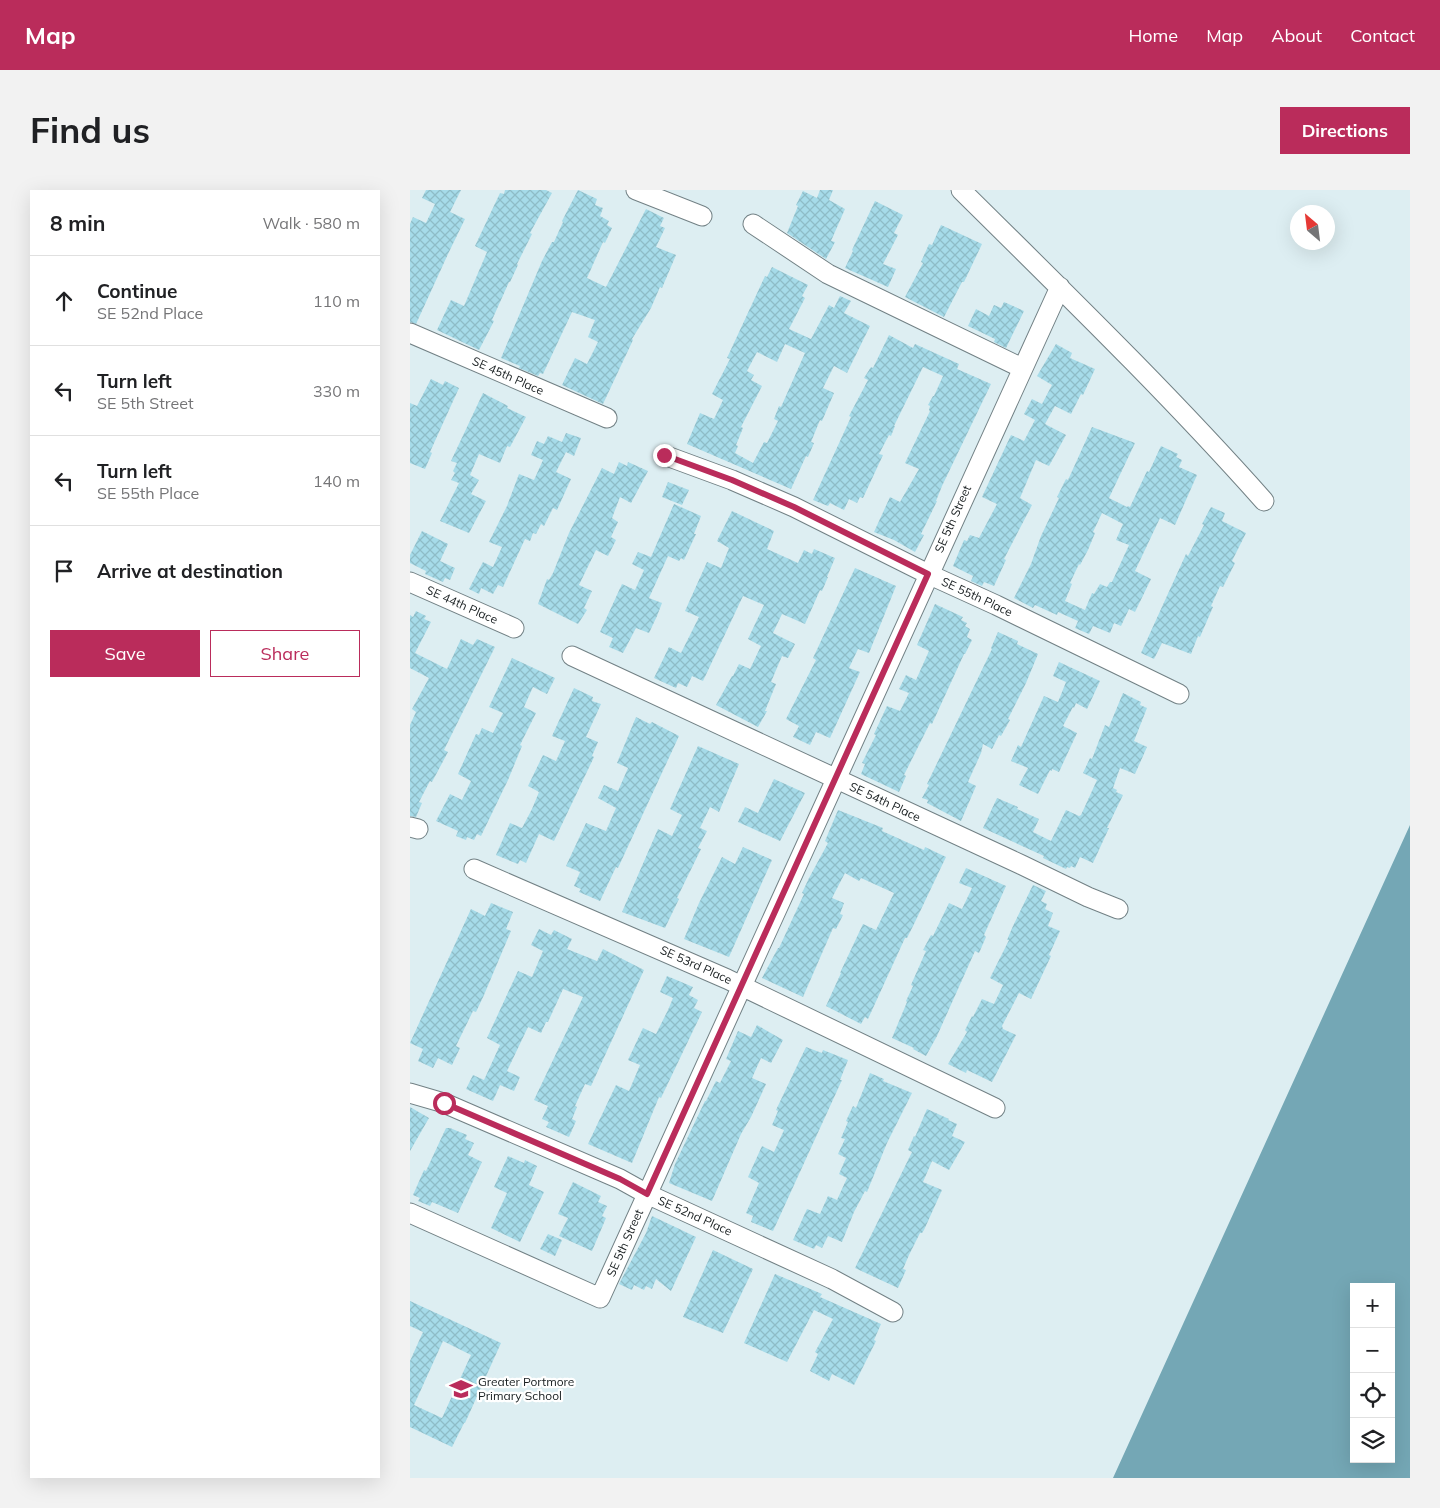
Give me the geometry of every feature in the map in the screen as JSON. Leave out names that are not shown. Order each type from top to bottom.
[{"type":"street","points":[[636,190],[702,216]]},
{"type":"street","points":[[961,190],[1060,287],[1221,453],[1264,501]]},
{"type":"street","points":[[753,224],[828,274],[1022,368]]},
{"type":"street","name":"SE 5th Street","points":[[410,1213],[600,1298],[1060,287]]},
{"type":"street","name":"SE 45th Place","points":[[410,333],[607,418]]},
{"type":"street","name":"SE 55th Place","points":[[664,455],[732,480],[794,507],[928,574],[1179,694]]},
{"type":"street","name":"SE 44th Place","points":[[410,582],[514,628]]},
{"type":"street","name":"SE 54th Place","points":[[572,656],[1088,897],[1118,909]]},
{"type":"street","name":"SE 53rd Place","points":[[474,869],[742,986],[995,1108]]},
{"type":"street","name":"SE 52nd Place","points":[[410,1093],[444,1103],[620,1179],[647,1194],[832,1279],[893,1312]]},
{"type":"water","points":[[1410,825],[1410,1478],[1113,1478]]},
{"type":"building","points":[[426,190],[461,190],[450,212],[465,219],[416,324],[410,322],[410,224],[413,217],[426,223],[435,204],[422,198]]},
{"type":"building","points":[[505,190],[546,190],[552,193],[530,233],[532,234],[492,320],[494,321],[479,350],[437,330],[451,300],[464,306],[487,252],[475,246],[500,193],[504,194]]},
{"type":"building","points":[[578,190],[597,199],[595,205],[603,208],[600,216],[609,221],[607,225],[612,228],[605,243],[603,242],[587,278],[606,287],[646,209],[664,218],[660,226],[665,228],[656,247],[676,255],[662,288],[660,287],[651,308],[632,339],[603,404],[562,385],[575,358],[587,364],[598,342],[588,337],[595,320],[572,312],[543,374],[540,373],[538,376],[501,358],[542,261],[552,242],[554,242],[562,221]]},
{"type":"building","points":[[820,190],[833,190],[829,200],[845,209],[831,241],[835,242],[826,259],[787,233],[798,206],[796,205],[803,191],[817,198]]},
{"type":"building","points":[[875,201],[903,215],[894,233],[898,235],[883,264],[896,269],[888,287],[845,268]]},
{"type":"building","points":[[941,225],[982,244],[964,282],[962,282],[944,317],[905,297],[923,263],[921,262],[929,244],[932,245]]},
{"type":"building","points":[[772,267],[808,285],[802,296],[805,298],[789,329],[811,339],[829,305],[834,308],[840,296],[851,301],[844,313],[870,326],[847,373],[834,366],[823,388],[834,393],[811,442],[814,443],[808,457],[806,456],[791,489],[687,444],[700,413],[714,419],[723,400],[712,394],[730,359],[727,358],[765,276],[767,277]],"holes":[[[785,344],[805,353],[781,407],[779,406],[774,419],[778,421],[767,443],[764,442],[753,463],[735,453],[743,428],[741,427],[762,386],[751,380],[754,375],[747,371],[757,352],[777,362]]]},
{"type":"building","points":[[1004,302],[1024,311],[1006,348],[994,342],[995,339],[968,326],[976,309],[989,316],[994,305],[1001,308]]},
{"type":"building","points":[[889,335],[913,348],[915,344],[959,364],[957,369],[991,384],[942,486],[921,534],[924,535],[915,552],[894,540],[874,532],[890,497],[900,502],[919,469],[905,463],[930,411],[930,406],[928,405],[943,376],[923,367],[891,436],[889,435],[879,454],[883,455],[863,498],[860,497],[857,503],[849,499],[844,510],[830,503],[828,506],[813,500],[851,417],[849,416],[868,380],[864,378],[871,367],[873,368]]},
{"type":"building","points":[[1056,344],[1072,353],[1070,358],[1095,369],[1083,395],[1081,394],[1071,414],[1055,406],[1045,424],[1066,435],[1049,466],[1036,460],[1020,498],[1032,505],[1004,559],[1006,560],[994,586],[984,582],[982,586],[971,581],[973,576],[953,566],[964,540],[967,541],[970,535],[979,538],[997,504],[982,497],[1011,435],[1024,441],[1035,420],[1024,414],[1032,399],[1042,404],[1052,385],[1037,376]]},
{"type":"building","points":[[431,379],[443,385],[445,381],[459,388],[430,452],[432,453],[425,469],[410,463],[410,403],[417,406]]},
{"type":"building","points":[[483,393],[526,417],[510,447],[507,446],[500,463],[479,454],[470,475],[479,480],[471,494],[486,501],[469,533],[440,521],[459,483],[451,480],[457,463],[451,461]]},
{"type":"building","points":[[1092,427],[1135,443],[1109,498],[1127,507],[1130,507],[1161,446],[1178,454],[1176,457],[1182,460],[1179,467],[1197,475],[1175,525],[1160,518],[1135,571],[1151,579],[1135,612],[1129,609],[1121,626],[1114,623],[1110,633],[1093,626],[1089,634],[1075,628],[1078,621],[1058,612],[1057,615],[1035,605],[1033,608],[1014,598],[1031,564],[1041,536],[1059,498],[1057,497],[1066,479],[1068,480]],"holes":[[[1102,513],[1123,524],[1116,540],[1129,545],[1112,582],[1107,587],[1100,584],[1094,594],[1092,593],[1085,610],[1065,601],[1072,584],[1070,583],[1088,550],[1095,533],[1093,532]]]},
{"type":"building","points":[[566,433],[581,438],[574,456],[566,452],[556,472],[571,479],[557,510],[553,508],[544,526],[541,524],[536,534],[533,533],[530,541],[525,539],[503,587],[498,585],[493,594],[481,588],[479,594],[469,589],[483,562],[493,567],[502,547],[489,542],[507,506],[519,474],[534,480],[543,460],[531,455],[537,441],[544,444],[548,436],[562,442]]},
{"type":"building","points":[[619,462],[627,466],[628,462],[648,471],[631,503],[620,497],[612,518],[618,522],[611,537],[616,540],[608,556],[596,550],[579,585],[592,591],[584,608],[587,610],[578,624],[538,604],[547,579],[549,580],[553,573],[569,533],[602,468],[614,474]]},
{"type":"building","points":[[668,482],[689,490],[682,505],[662,497]]},
{"type":"building","points":[[674,504],[701,516],[694,534],[696,534],[684,560],[681,558],[679,561],[668,556],[649,598],[662,603],[657,616],[649,633],[636,628],[623,653],[609,647],[613,638],[600,632],[622,584],[635,590],[644,570],[632,564],[638,552],[651,557]]},
{"type":"building","points":[[1211,507],[1225,513],[1222,521],[1246,533],[1232,561],[1235,563],[1223,587],[1220,586],[1211,606],[1213,607],[1191,654],[1162,643],[1154,659],[1141,653],[1186,554],[1188,556]]},
{"type":"building","points":[[732,511],[774,531],[767,549],[798,563],[804,550],[812,554],[814,549],[835,558],[822,591],[820,590],[805,624],[782,614],[773,633],[795,644],[788,658],[782,656],[771,682],[776,684],[765,711],[767,711],[758,727],[716,705],[739,664],[750,669],[761,646],[748,639],[764,605],[743,596],[703,681],[692,676],[687,687],[678,683],[676,688],[654,678],[669,647],[681,653],[699,617],[685,611],[707,562],[721,568],[729,548],[717,541]]},
{"type":"building","points":[[422,531],[448,544],[440,561],[455,568],[450,580],[445,578],[443,582],[425,574],[426,571],[410,563],[410,555]]},
{"type":"building","points":[[855,568],[896,586],[869,653],[858,649],[849,668],[860,672],[830,738],[816,732],[810,745],[793,737],[799,726],[786,719],[816,660],[813,658]]},
{"type":"building","points":[[935,604],[963,617],[961,620],[967,623],[965,626],[970,629],[967,637],[972,640],[932,724],[930,723],[904,775],[906,776],[899,792],[861,774],[865,764],[862,763],[876,735],[874,734],[887,706],[900,711],[909,693],[899,689],[906,675],[916,680],[929,651],[917,645]]},
{"type":"building","points":[[416,611],[426,616],[424,619],[431,622],[415,653],[447,669],[461,639],[473,645],[477,639],[495,647],[444,750],[448,752],[419,802],[422,803],[416,817],[410,816],[410,725],[416,712],[412,709],[429,678],[410,668],[410,615],[413,617]]},
{"type":"building","points":[[998,632],[1018,641],[1017,644],[1038,654],[1008,719],[1010,720],[1001,736],[999,735],[992,749],[983,744],[968,782],[976,786],[961,821],[927,803],[928,800],[922,798],[992,649]]},
{"type":"building","points":[[512,658],[555,678],[547,694],[533,687],[524,707],[536,713],[520,745],[522,746],[508,780],[481,836],[477,834],[474,840],[467,837],[466,840],[456,836],[458,831],[436,821],[450,794],[462,800],[471,781],[458,774],[476,734],[479,735],[482,728],[493,733],[503,713],[489,707]]},
{"type":"building","points":[[1059,662],[1100,681],[1087,709],[1076,703],[1073,707],[1063,726],[1077,733],[1059,772],[1050,770],[1038,794],[1019,785],[1028,768],[1011,761],[1018,745],[1021,747],[1044,696],[1058,702],[1066,682],[1053,676]]},
{"type":"building","points":[[574,688],[593,697],[592,701],[601,704],[586,737],[598,742],[592,756],[594,757],[554,841],[539,834],[526,863],[520,860],[518,864],[496,855],[510,823],[522,828],[532,809],[539,792],[528,786],[543,755],[556,761],[565,741],[552,736]]},
{"type":"building","points":[[1123,693],[1141,702],[1140,705],[1147,708],[1134,741],[1147,747],[1135,774],[1120,768],[1113,788],[1117,790],[1116,792],[1123,795],[1093,863],[1080,857],[1075,868],[1071,866],[1066,869],[1043,858],[1044,856],[983,828],[997,798],[1039,819],[1033,832],[1051,841],[1066,810],[1079,816],[1081,815],[1097,780],[1083,773],[1090,758],[1092,759],[1105,725],[1109,727]]},
{"type":"building","points":[[636,717],[650,724],[652,722],[679,736],[618,868],[616,867],[600,901],[579,892],[581,889],[574,886],[580,872],[566,866],[586,823],[606,831],[616,808],[598,798],[604,785],[618,791],[628,768],[617,763]]},
{"type":"building","points":[[698,746],[739,764],[719,812],[710,807],[700,828],[707,831],[698,848],[701,849],[677,898],[679,899],[665,928],[622,912],[658,829],[672,836],[682,815],[670,809]]},
{"type":"building","points":[[774,779],[805,793],[780,841],[738,822],[745,807],[758,813]]},
{"type":"building","points":[[838,810],[883,828],[882,831],[924,850],[925,847],[946,857],[907,938],[905,938],[868,1019],[865,1017],[861,1024],[826,1006],[863,924],[876,930],[894,893],[861,878],[859,881],[845,873],[832,898],[844,903],[840,914],[843,915],[836,929],[833,928],[803,997],[762,978],[779,948],[804,894],[802,893],[809,878],[828,843],[825,841]]},
{"type":"building","points":[[743,847],[772,860],[729,957],[684,939],[699,903],[722,857],[735,864]]},
{"type":"building","points":[[966,868],[1006,886],[984,935],[986,937],[979,953],[975,951],[937,1036],[926,1056],[892,1038],[913,986],[911,985],[926,951],[923,950],[931,935],[933,936],[949,903],[962,909],[972,888],[959,883]]},
{"type":"building","points":[[1033,885],[1046,891],[1041,901],[1047,904],[1045,909],[1053,913],[1048,926],[1060,931],[1049,955],[1051,956],[1031,999],[1019,993],[1002,1026],[1003,1029],[1016,1035],[992,1082],[967,1070],[966,1073],[948,1064],[967,1032],[965,1030],[982,999],[994,1004],[1003,985],[990,978]]},
{"type":"building","points":[[491,903],[513,912],[506,929],[511,931],[476,1012],[473,1011],[456,1046],[460,1048],[452,1065],[438,1058],[433,1068],[418,1061],[423,1049],[410,1043],[471,909],[485,916]]},
{"type":"building","points":[[539,929],[551,935],[554,930],[572,939],[567,949],[597,961],[603,949],[644,970],[591,1086],[585,1084],[575,1106],[577,1107],[572,1119],[576,1121],[569,1137],[546,1127],[549,1122],[542,1119],[548,1106],[534,1100],[583,997],[563,989],[541,1033],[528,1027],[507,1071],[520,1077],[514,1091],[500,1085],[493,1101],[466,1089],[473,1075],[484,1080],[500,1045],[487,1038],[518,971],[532,977],[543,951],[531,945]]},
{"type":"building","points":[[667,976],[693,987],[689,995],[698,1000],[694,1008],[702,1012],[661,1098],[659,1097],[632,1163],[588,1144],[616,1085],[629,1091],[640,1065],[628,1060],[643,1028],[656,1034],[668,1010],[673,998],[660,992]]},
{"type":"building","points":[[757,1025],[783,1040],[771,1063],[761,1058],[752,1078],[766,1084],[741,1134],[712,1201],[669,1183],[675,1164],[705,1101],[716,1081],[720,1083],[731,1061],[726,1059],[738,1031],[751,1037]]},
{"type":"building","points":[[806,1047],[822,1053],[823,1050],[848,1060],[840,1080],[842,1080],[773,1231],[751,1222],[753,1216],[746,1213],[759,1183],[748,1177],[762,1146],[774,1152],[784,1130],[772,1125],[778,1111],[776,1110]]},
{"type":"building","points":[[870,1073],[884,1079],[883,1081],[912,1093],[887,1143],[867,1192],[865,1191],[854,1212],[842,1242],[828,1236],[822,1248],[816,1245],[814,1249],[793,1240],[807,1209],[820,1214],[828,1196],[837,1200],[847,1178],[839,1174],[846,1158],[838,1154],[845,1139],[841,1138],[848,1122],[846,1121],[853,1106],[856,1108]]},
{"type":"building","points":[[410,1107],[429,1118],[410,1151]]},
{"type":"building","points":[[927,1109],[957,1124],[952,1136],[965,1142],[949,1170],[932,1161],[923,1182],[942,1190],[924,1230],[920,1233],[909,1255],[903,1269],[906,1270],[898,1288],[855,1268],[912,1152],[908,1150]]},
{"type":"building","points":[[446,1128],[467,1135],[465,1139],[474,1143],[468,1155],[482,1162],[458,1213],[432,1202],[430,1206],[418,1201],[420,1198],[413,1195]]},
{"type":"building","points":[[508,1156],[524,1163],[525,1160],[537,1166],[529,1185],[544,1192],[520,1242],[491,1228],[507,1193],[494,1187]]},
{"type":"building","points":[[573,1182],[601,1196],[598,1202],[607,1206],[602,1216],[606,1218],[592,1251],[559,1236],[568,1218],[558,1214]]},
{"type":"building","points":[[652,1216],[696,1237],[671,1291],[656,1279],[652,1289],[646,1286],[644,1290],[634,1285],[632,1290],[619,1284],[646,1233]]},
{"type":"building","points":[[548,1234],[562,1240],[555,1256],[540,1249]]},
{"type":"building","points":[[713,1250],[753,1269],[723,1333],[683,1317]]},
{"type":"building","points":[[775,1274],[822,1294],[820,1297],[881,1324],[874,1340],[876,1341],[854,1385],[832,1374],[829,1381],[810,1371],[818,1354],[815,1352],[833,1319],[814,1310],[787,1362],[744,1343]]},
{"type":"building","points":[[410,1301],[501,1343],[465,1423],[452,1447],[410,1427],[410,1361],[423,1332],[410,1326]],"holes":[[[443,1341],[471,1355],[442,1418],[414,1405]]]},
{"type":"place","name":"Greater Portmore Primary School","points":[[461,1389]]},
{"type":"route","points":[[444,1103],[620,1179],[647,1194],[928,574],[794,507],[732,480],[664,455]]}]
